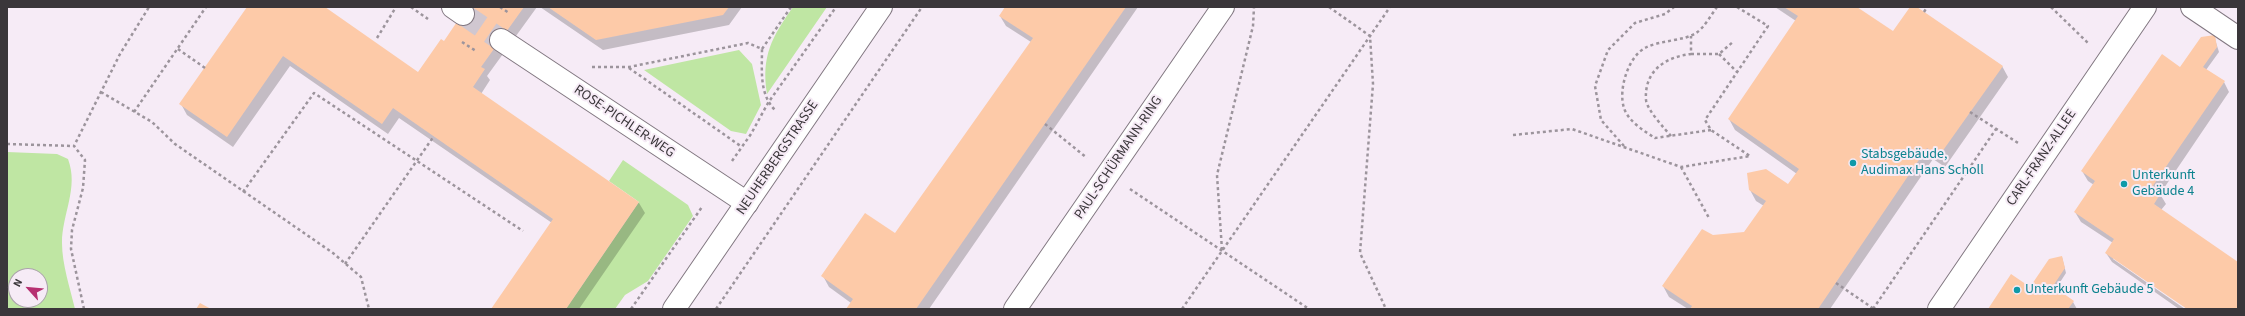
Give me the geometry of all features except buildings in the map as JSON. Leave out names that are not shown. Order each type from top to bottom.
[{"type":"main road","name":"NEUHERBERGSTRASSE","points":[[674,309],[881,7]]},
{"type":"main road","name":"PAUL-SCHÜRMANN-RING","points":[[1015,309],[1223,7]]},
{"type":"main road","name":"CARL-FRANZ-ALLEE","points":[[1939,309],[2144,7]]},
{"type":"main road","points":[[2192,7],[2238,38]]},
{"type":"main road","name":"ROSE-PICHLER-WEG","points":[[501,40],[747,204]]},
{"type":"path","points":[[74,146],[120,54],[149,7]]},
{"type":"path","points":[[134,112],[206,7]]},
{"type":"path","points":[[377,38],[396,7]]},
{"type":"path","points":[[791,7],[762,49],[763,85],[768,103],[798,130]]},
{"type":"path","points":[[631,309],[668,258],[716,183],[742,147],[768,103],[836,7]]},
{"type":"path","points":[[716,309],[922,7]]},
{"type":"path","points":[[1222,251],[1217,174],[1253,26],[1254,7]]},
{"type":"path","points":[[1329,7],[1370,36]]},
{"type":"path","points":[[1182,309],[1389,8],[1393,7]]},
{"type":"path","points":[[1624,146],[1601,120],[1594,86],[1608,50],[1635,23],[1665,14],[1674,7]]},
{"type":"path","points":[[1711,130],[1671,137],[1655,138],[1639,128],[1624,109],[1623,88],[1630,65],[1644,49],[1663,41],[1690,36],[1697,33],[1717,7]]},
{"type":"path","points":[[1513,136],[1572,128],[1681,167],[1750,156],[1711,130],[1705,120],[1768,26],[1737,7]]},
{"type":"path","points":[[1924,12],[1926,7]]},
{"type":"path","points":[[2051,7],[2108,62]]},
{"type":"path","points":[[1370,36],[1373,84],[1360,254],[1386,309]]},
{"type":"path","points":[[1690,36],[1691,54]]},
{"type":"path","points":[[1671,137],[1657,119],[1646,101],[1650,79],[1661,63],[1679,56],[1691,54],[1719,54],[1734,41]]},
{"type":"path","points":[[589,67],[629,67],[748,43],[762,49]]},
{"type":"path","points":[[178,49],[205,68]]},
{"type":"path","points":[[1719,54],[1737,72]]},
{"type":"path","points":[[629,67],[742,147]]},
{"type":"path","points":[[101,92],[152,122],[175,144],[333,253],[361,277],[369,309]]},
{"type":"path","points":[[243,192],[314,93],[523,232]]},
{"type":"path","points":[[1970,112],[2042,158]]},
{"type":"path","points":[[1045,124],[1108,174],[1309,309]]},
{"type":"path","points":[[1836,283],[1873,309],[1996,129]]},
{"type":"path","points":[[345,264],[434,136]]},
{"type":"path","points":[[7,144],[74,146]]},
{"type":"path","points":[[74,146],[85,160],[83,188],[72,230],[71,249],[84,309]]},
{"type":"path","points":[[1681,167],[1709,218]]},
{"type":"green space","points":[[793,7],[827,7],[767,94],[767,58],[779,28]]},
{"type":"green space","points":[[739,50],[752,64],[761,105],[746,134],[731,131],[644,70]]},
{"type":"green space","points":[[7,152],[57,154],[68,159],[72,180],[64,222],[62,251],[75,309],[7,309]]},
{"type":"green space","points":[[623,160],[688,205],[693,216],[648,281],[625,295],[615,309],[566,309],[639,202],[609,181]]},
{"type":"tunnel","points":[[463,14],[501,40]]},
{"type":"place","name":"Stabsgebäude, Audimax Hans Scholl","points":[[1853,163]]},
{"type":"place","name":"Unterkunft Gebäude 4","points":[[2124,184]]},
{"type":"place","name":"Unterkunft Gebäude 5","points":[[2017,290]]}]
